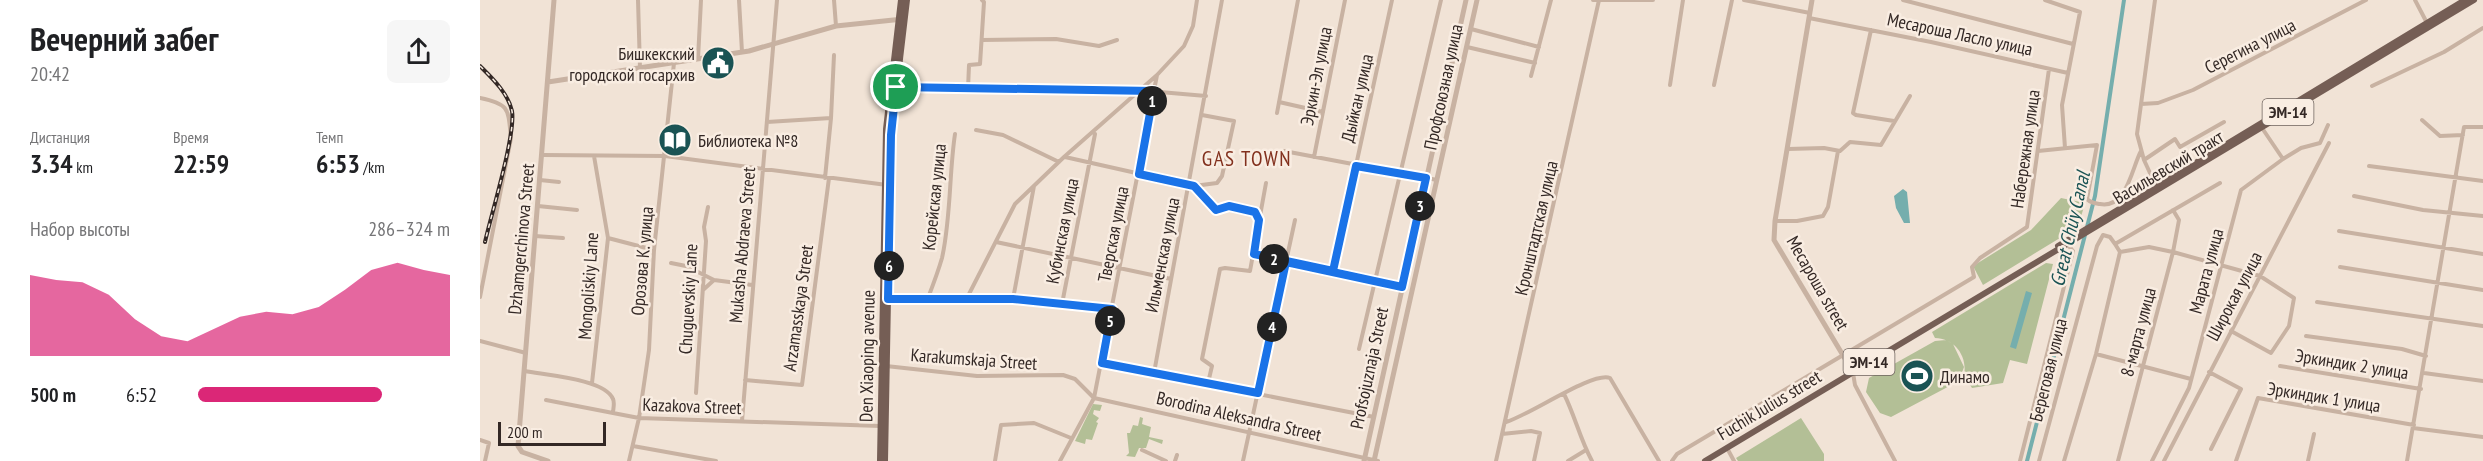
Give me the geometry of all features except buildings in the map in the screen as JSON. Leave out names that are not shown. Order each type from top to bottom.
[{"type":"main road","name":"Den Xiaoping avenue","points":[[880,461],[888,185],[901,19],[900,0]]},
{"type":"main road","name":"Den Xiaoping avenue","points":[[885,461],[883,365],[888,299],[886,129],[901,19],[907,0]]},
{"type":"main road","name":"Васильевский тракт","points":[[2104,220],[2156,186],[2465,0]]},
{"type":"main road","name":"Васильевский тракт","points":[[2032,263],[2474,0]]},
{"type":"main road","name":"Васильевский тракт","points":[[2032,263],[2071,240]]},
{"type":"main road","name":"Fuchik Julius street","points":[[1705,461],[2032,263]]},
{"type":"street","name":"Dzhamgerchinova Street","points":[[548,461],[522,452],[518,446],[554,0]]},
{"type":"street","points":[[638,0],[640,68]]},
{"type":"street","points":[[698,58],[701,0]]},
{"type":"street","points":[[739,0],[742,52]]},
{"type":"street","name":"Mukasha Abdraeva Street","points":[[742,420],[777,0]]},
{"type":"street","points":[[834,0],[836,26]]},
{"type":"street","points":[[968,88],[969,65],[980,64],[984,2],[982,0]]},
{"type":"street","points":[[967,298],[1015,204],[1064,157],[1157,75],[1189,37],[1197,0]]},
{"type":"street","name":"Ильменская улица","points":[[1154,373],[1191,186],[1222,0]]},
{"type":"street","points":[[1277,113],[1298,0]]},
{"type":"street","name":"Эркин-Эл улица","points":[[1314,157],[1345,0]]},
{"type":"street","name":"Дыйкан улица","points":[[1333,271],[1392,0]]},
{"type":"street","name":"Профсоюзная улица","points":[[1359,349],[1441,0]]},
{"type":"street","name":"Profsojuznaja Street","points":[[1364,459],[1466,0]]},
{"type":"street","name":"Профсоюзная улица","points":[[1376,461],[1477,0]]},
{"type":"street","points":[[1532,76],[1551,0]]},
{"type":"street","points":[[1597,0],[1653,0]]},
{"type":"street","name":"Кронштадтская улица","points":[[1496,461],[1597,0]]},
{"type":"street","points":[[1670,85],[1683,0]]},
{"type":"street","points":[[1714,86],[1732,0]]},
{"type":"street","name":"Месароша Ласло улица","points":[[1744,0],[2068,73]]},
{"type":"street","name":"Месароша street","points":[[1812,0],[1775,221],[1774,240],[1853,372],[1856,385],[1895,461]]},
{"type":"street","points":[[1903,0],[2073,44]]},
{"type":"street","name":"Набережная улица","points":[[2045,0],[2080,12],[2062,105],[2065,148]]},
{"type":"street","points":[[2155,0],[2137,134],[2144,160],[2156,186]]},
{"type":"street","points":[[2351,0],[2352,8]]},
{"type":"street","name":"Серегина улица","points":[[2141,104],[2158,104],[2193,90],[2366,0]]},
{"type":"street","points":[[2415,0],[2427,22]]},
{"type":"street","points":[[548,82],[773,47],[836,26],[901,19]]},
{"type":"street","points":[[2372,86],[2444,52],[2483,28]]},
{"type":"street","points":[[1471,30],[1539,47]]},
{"type":"street","points":[[1871,30],[1853,113],[1856,116],[1894,121]]},
{"type":"street","points":[[982,40],[1056,39],[1099,46],[1117,40]]},
{"type":"street","points":[[1467,47],[1534,63]]},
{"type":"street","points":[[827,178],[834,55]]},
{"type":"street","name":"Орозова К. улица","points":[[629,461],[639,418],[649,350],[654,250],[674,62]]},
{"type":"street","name":"Набережная улица","points":[[1842,355],[1974,277],[1972,267],[1980,258],[2027,227],[2049,69]]},
{"type":"street","name":"Тверская улица","points":[[1060,461],[1095,398],[1157,75]]},
{"type":"street","points":[[896,87],[1140,90],[1206,96]]},
{"type":"street","points":[[1775,221],[1797,221],[1823,216],[1828,207],[1838,151],[1850,142],[1883,144],[1910,96]]},
{"type":"street","points":[[480,98],[501,102],[505,107],[509,115],[511,138],[480,297]]},
{"type":"street","points":[[1279,102],[1323,112]]},
{"type":"street","points":[[1064,157],[1191,186],[1217,183],[1222,176],[1234,121],[1202,115]]},
{"type":"street","points":[[767,122],[831,118]]},
{"type":"street","points":[[2422,120],[2440,136],[2463,135]]},
{"type":"street","points":[[2144,160],[2175,139],[2180,147],[2224,122]]},
{"type":"street","name":"Марата улица","points":[[2152,461],[2191,379],[2241,190],[2301,148],[2320,143],[2328,125]]},
{"type":"street","points":[[2407,461],[2424,373],[2464,127],[2483,127]]},
{"type":"street","points":[[2262,128],[2283,159]]},
{"type":"street","points":[[976,130],[1004,135],[1059,162]]},
{"type":"street","name":"Кубинская улица","points":[[1062,304],[1095,132]]},
{"type":"street","name":"Корейская улица","points":[[928,298],[945,240],[955,134]]},
{"type":"street","name":"Широкая улица","points":[[2164,461],[2329,143]]},
{"type":"street","points":[[2038,151],[2097,145],[2087,200],[2105,205],[2115,200],[2129,184],[2141,151]]},
{"type":"street","points":[[1788,149],[1824,148],[1838,151]]},
{"type":"street","points":[[1284,151],[1437,180]]},
{"type":"street","points":[[543,155],[665,156],[888,185]]},
{"type":"street","name":"Mongoliskiy Lane","points":[[592,383],[608,238],[594,156]]},
{"type":"street","points":[[2369,166],[2483,181]]},
{"type":"street","name":"Arzamasskaya Street","points":[[745,380],[802,385],[827,178]]},
{"type":"street","points":[[540,180],[559,182]]},
{"type":"street","points":[[1208,383],[1211,364],[1202,359],[1220,269],[1225,267],[1248,272],[1254,254],[1266,183]]},
{"type":"street","points":[[2064,461],[2096,354],[2120,252],[2115,244],[2220,183]]},
{"type":"street","points":[[1013,299],[1034,186]]},
{"type":"street","points":[[1191,186],[1213,208],[1218,210],[1229,206],[1250,210],[1257,214],[1259,220]]},
{"type":"street","points":[[2354,196],[2423,210],[2483,216]]},
{"type":"street","points":[[538,206],[577,210]]},
{"type":"street","name":"Chuguevskiy Lane","points":[[696,393],[704,277],[704,227],[708,207]]},
{"type":"street","name":"8-марта улица","points":[[2118,461],[2173,252],[2179,220],[2173,210]]},
{"type":"street","points":[[1243,461],[1295,220]]},
{"type":"street","points":[[2339,231],[2483,254]]},
{"type":"street","name":"Береговая улица","points":[[2039,461],[2097,246],[2103,235],[2109,237],[2115,244]]},
{"type":"street","points":[[535,236],[563,238]]},
{"type":"street","points":[[608,238],[654,250]]},
{"type":"street","points":[[2020,461],[2073,251],[2071,240]]},
{"type":"street","points":[[996,242],[1171,279]]},
{"type":"street","points":[[2120,252],[2149,247],[2173,252],[2260,276],[2294,297],[2289,326],[2271,353],[2231,331]]},
{"type":"street","points":[[1254,254],[1402,287]]},
{"type":"street","points":[[671,263],[686,266],[714,280],[752,285]]},
{"type":"street","points":[[2340,267],[2483,290]]},
{"type":"street","points":[[703,290],[714,280]]},
{"type":"street","points":[[888,299],[1013,299],[1112,309]]},
{"type":"street","points":[[2317,302],[2483,326]]},
{"type":"street","points":[[2306,336],[2402,349],[2426,356]]},
{"type":"street","points":[[480,341],[526,353]]},
{"type":"street","points":[[2096,354],[2191,379]]},
{"type":"street","points":[[1672,461],[1677,454],[1842,355]]},
{"type":"street","points":[[1102,363],[1374,417]]},
{"type":"street","name":"Karakumskaja Street","points":[[883,365],[977,376],[1063,375],[1076,380],[1095,398]]},
{"type":"street","name":"Эркиндик 2 улица","points":[[2280,366],[2421,389]]},
{"type":"street","points":[[525,371],[592,383],[612,396],[613,413]]},
{"type":"street","points":[[2209,372],[2241,389],[2211,449]]},
{"type":"street","points":[[2424,373],[2483,381]]},
{"type":"street","points":[[1505,422],[1523,417],[1598,376],[1610,378],[1659,461]]},
{"type":"street","points":[[1564,394],[1592,461]]},
{"type":"street","name":"Borodina Aleksandra Street","points":[[1095,398],[1376,461]]},
{"type":"street","name":"Эркиндик 1 улица","points":[[2236,461],[2258,398],[2414,426]]},
{"type":"street","name":"Kazakova Street","points":[[546,400],[639,418],[881,426]]},
{"type":"street","points":[[995,461],[1001,425],[1034,423],[1071,438]]},
{"type":"street","points":[[2414,426],[2483,436]]},
{"type":"street","points":[[1502,434],[1531,431],[1540,433],[1534,461]]},
{"type":"street","points":[[2308,461],[2314,434]]},
{"type":"street","points":[[480,440],[489,443],[485,461]]},
{"type":"street","points":[[633,446],[716,461]]},
{"type":"street","points":[[1727,448],[1734,461]]},
{"type":"street","points":[[1143,450],[1166,461]]},
{"type":"street","points":[[1568,461],[1586,450]]},
{"type":"street","points":[[1175,461],[1177,455]]},
{"type":"green space","points":[[2061,198],[2085,203],[2078,227],[1983,285],[1973,266],[2031,230]]},
{"type":"green space","points":[[2046,263],[2053,264],[2027,364],[2010,360],[2003,383],[1972,388],[1964,375],[1964,361],[1958,349],[1948,341],[1935,338],[1932,332]]},
{"type":"green space","name":"Динамо","points":[[1946,340],[1953,344],[1964,367],[1959,381],[1891,417],[1880,413],[1866,392],[1869,378],[1935,341]]},
{"type":"green space","points":[[1093,404],[1102,405],[1100,411],[1094,410],[1093,414],[1099,418],[1092,440],[1086,439],[1085,444],[1075,441]]},
{"type":"green space","points":[[1140,417],[1143,418],[1142,424],[1151,427],[1149,437],[1163,440],[1162,444],[1149,439],[1146,448],[1139,448],[1135,457],[1126,456],[1129,453],[1127,433],[1130,433],[1133,425],[1138,426]]},
{"type":"green space","points":[[1801,418],[1824,454],[1824,461],[1738,461],[1736,458]]},
{"type":"water","points":[[1903,189],[1907,192],[1910,223],[1904,223],[1896,208],[1894,196]]},
{"type":"water","points":[[2026,291],[2032,293],[2016,349],[2010,347]]},
{"type":"waterway","name":"Great Chüy Canal","points":[[2027,461],[2095,196],[2124,0]]},
{"type":"railway","points":[[480,66],[503,92],[512,111],[507,155],[485,242]]},
{"type":"place","name":"Бишкекский городской госархив","points":[[718,63]]},
{"type":"place","name":"Библиотека №8","points":[[675,140]]},
{"type":"place","name":"Динамо","points":[[1917,376]]},
{"type":"district","name":"GAS TOWN","points":[[1247,158]]},
{"type":"route","points":[[896,87],[1125,88],[1154,91],[1139,174],[1194,186],[1216,210],[1229,206],[1255,212],[1259,220],[1254,254],[1333,271],[1356,166],[1426,178],[1402,287],[1286,262],[1258,393],[1102,363],[1112,309],[1013,299],[888,299],[891,135],[896,87]]}]
